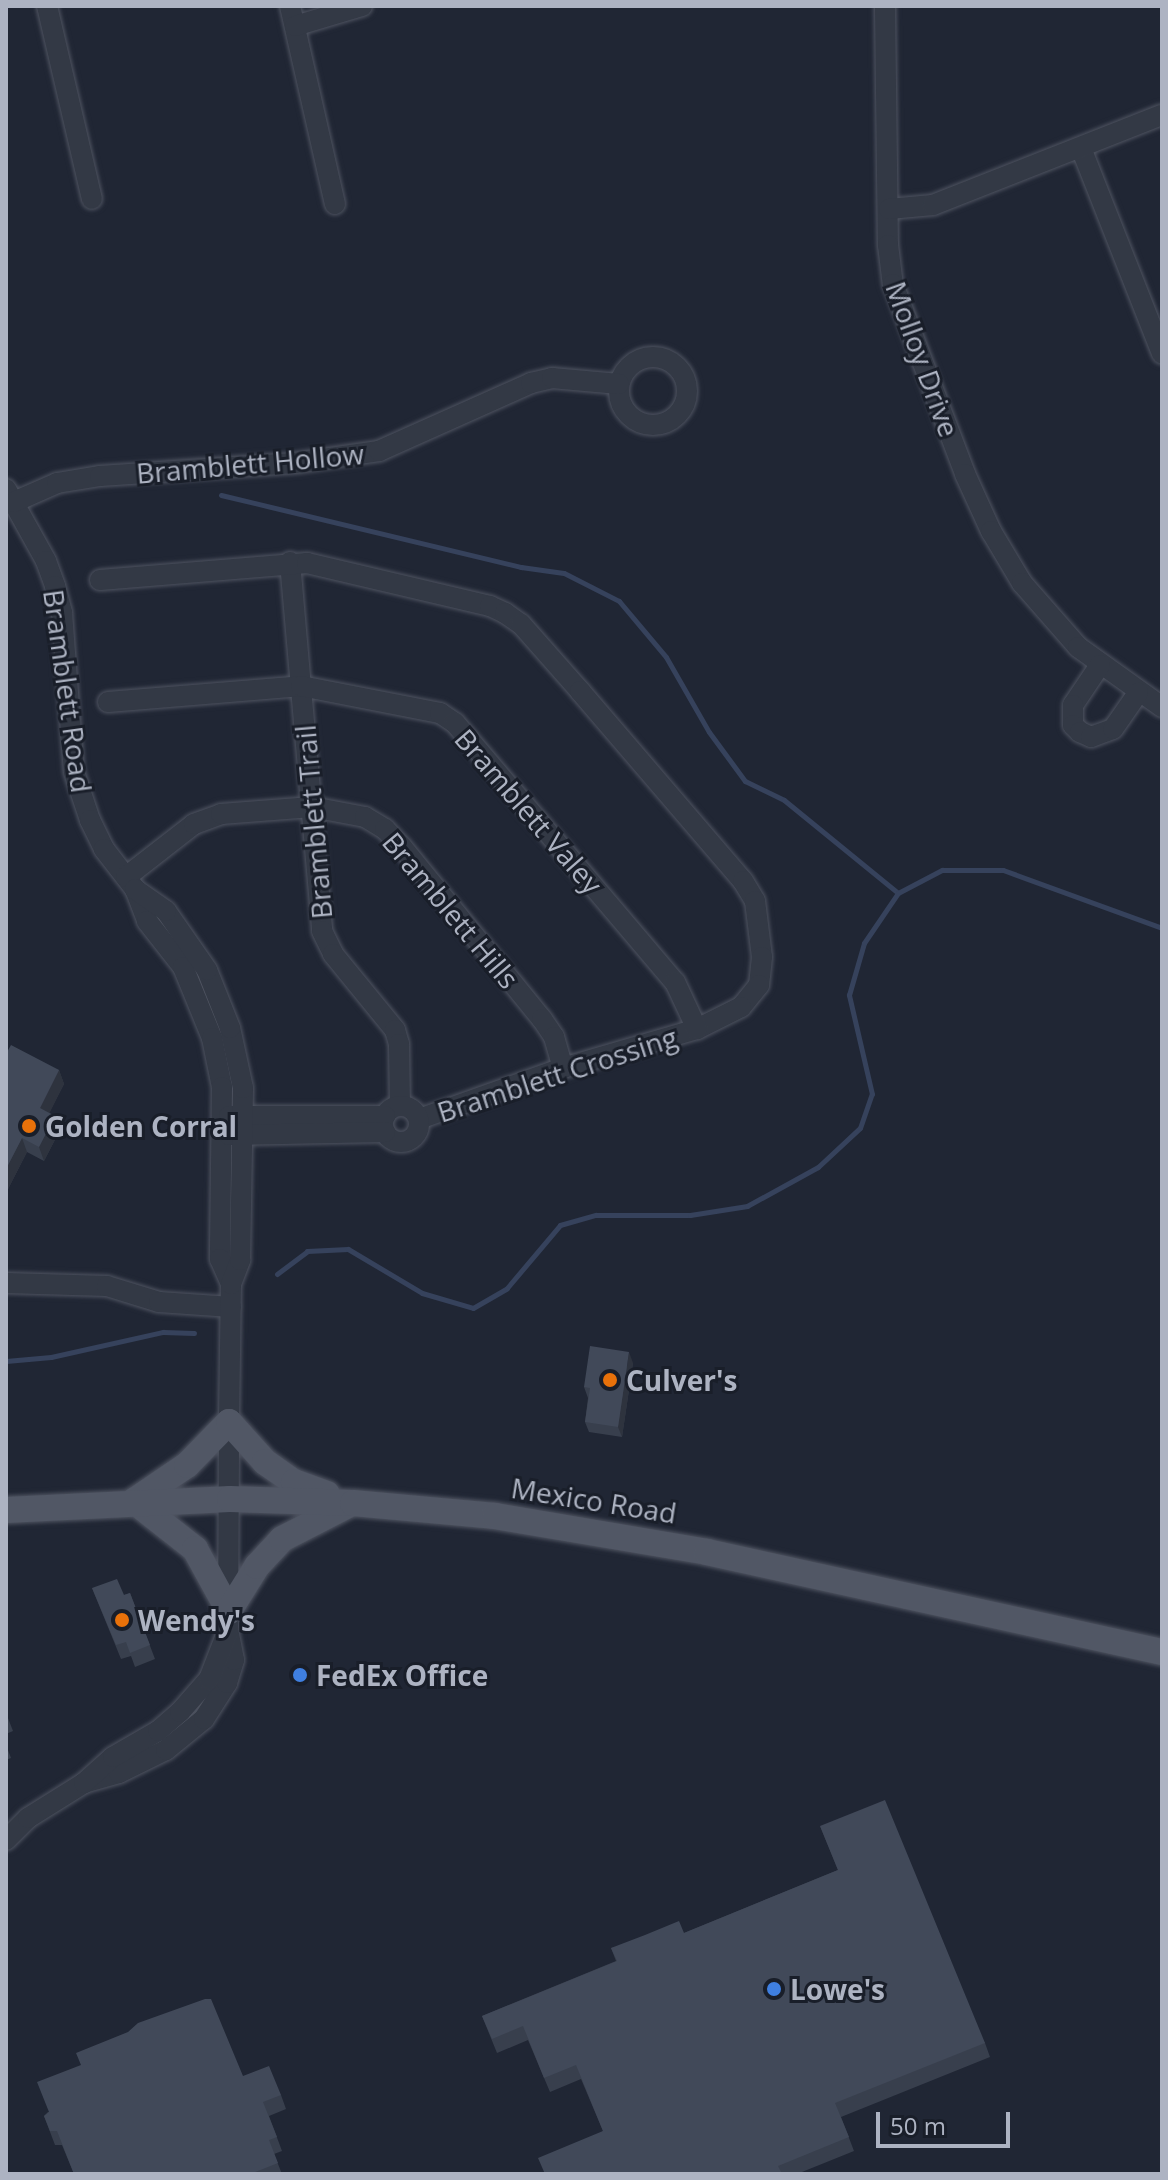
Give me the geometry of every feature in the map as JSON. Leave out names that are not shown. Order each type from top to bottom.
[{"type":"main road","points":[[229,1620],[195,1549],[134,1501],[187,1465],[229,1422],[262,1458],[294,1482],[353,1503]]},
{"type":"main road","name":"Mexico Road","points":[[6,1510],[134,1501],[230,1499],[353,1503],[495,1516],[644,1539],[1162,1652]]},
{"type":"main road","points":[[229,1620],[257,1566],[282,1539],[353,1503]]},
{"type":"street","points":[[47,6],[92,199]]},
{"type":"street","points":[[335,204],[292,16],[362,6]]},
{"type":"street","name":"Molloy Drive","points":[[885,6],[888,245],[893,284],[984,517],[1022,583],[1078,647],[1138,693],[1162,707]]},
{"type":"street","points":[[889,209],[933,205],[1162,115]]},
{"type":"street","points":[[1081,148],[1162,354]]},
{"type":"street","name":"Bramblett Hollow","points":[[10,495],[100,476],[295,463],[379,451],[531,383],[552,378],[619,384]]},
{"type":"street","name":"Bramblett Road","points":[[6,1840],[28,1818],[84,1783],[119,1773],[166,1750],[204,1719],[227,1683],[234,1660],[229,1620],[231,1284],[220,1259],[233,1126],[218,1060],[202,1009],[183,967],[147,921],[131,883],[104,849],[80,791],[69,726],[62,613],[46,561],[10,495]]},
{"type":"street","name":"Bramblett Trail","points":[[290,562],[322,931],[333,954],[395,1030],[399,1044],[390,1118]]},
{"type":"street","name":"Bramblett Crossing","points":[[100,580],[307,563],[490,606],[521,624],[743,881],[755,901],[761,936],[759,985],[741,1007],[697,1029],[563,1068],[419,1119]]},
{"type":"street","points":[[1100,665],[1073,705],[1073,725],[1080,732],[1091,737],[1113,729],[1138,693]]},
{"type":"street","name":"Bramblett Valey","points":[[108,702],[301,686],[424,709],[455,723],[675,982],[697,1029]]},
{"type":"street","name":"Bramblett Hills","points":[[131,883],[205,818],[312,807],[365,817],[393,838],[542,1019],[554,1037],[563,1068]]},
{"type":"street","points":[[233,1126],[390,1118],[413,1110],[419,1119],[419,1130],[410,1141],[395,1141],[390,1118]]},
{"type":"street","points":[[6,1283],[92,1285],[189,1307],[231,1307]]},
{"type":"building","name":"Golden Corral","points":[[11,1045],[59,1070],[40,1108],[55,1116],[39,1147],[22,1138],[6,1169],[6,1054]]},
{"type":"building","name":"Culver's","points":[[590,1346],[629,1352],[618,1427],[585,1422],[590,1388],[584,1387]]},
{"type":"building","name":"Wendy's","points":[[117,1579],[124,1595],[130,1593],[150,1645],[130,1653],[126,1642],[116,1645],[92,1588]]},
{"type":"building","name":"Lowe's","points":[[885,1800],[985,2043],[835,2103],[849,2137],[778,2166],[782,2174],[545,2174],[538,2158],[603,2131],[576,2065],[544,2078],[523,2026],[492,2039],[482,2016],[617,1961],[611,1948],[679,1921],[684,1933],[838,1870],[820,1826]]},
{"type":"building","points":[[211,1999],[243,2076],[269,2066],[281,2095],[263,2102],[277,2137],[269,2140],[278,2163],[250,2174],[74,2174],[57,2131],[50,2131],[44,2116],[49,2112],[37,2082],[81,2065],[76,2053],[128,2032],[138,2023]]},
{"type":"waterway","points":[[221,495],[521,567],[564,573],[619,601],[666,657],[709,732],[745,781],[784,800],[898,893]]},
{"type":"waterway","points":[[277,1274],[307,1251],[348,1249],[422,1293],[473,1308],[507,1288],[560,1225],[596,1215],[690,1215],[747,1206],[818,1167],[860,1128],[872,1094],[849,995],[864,943],[898,893],[942,870],[1003,870],[1162,928]]},
{"type":"waterway","points":[[6,1361],[51,1357],[163,1332],[194,1333]]},
{"type":"place","name":"Golden Corral","points":[[29,1126]]},
{"type":"place","name":"Culver's","points":[[610,1380]]},
{"type":"place","name":"Wendy's","points":[[122,1620]]},
{"type":"place","name":"FedEx Office","points":[[300,1675]]},
{"type":"place","name":"Lowe's","points":[[774,1989]]}]
